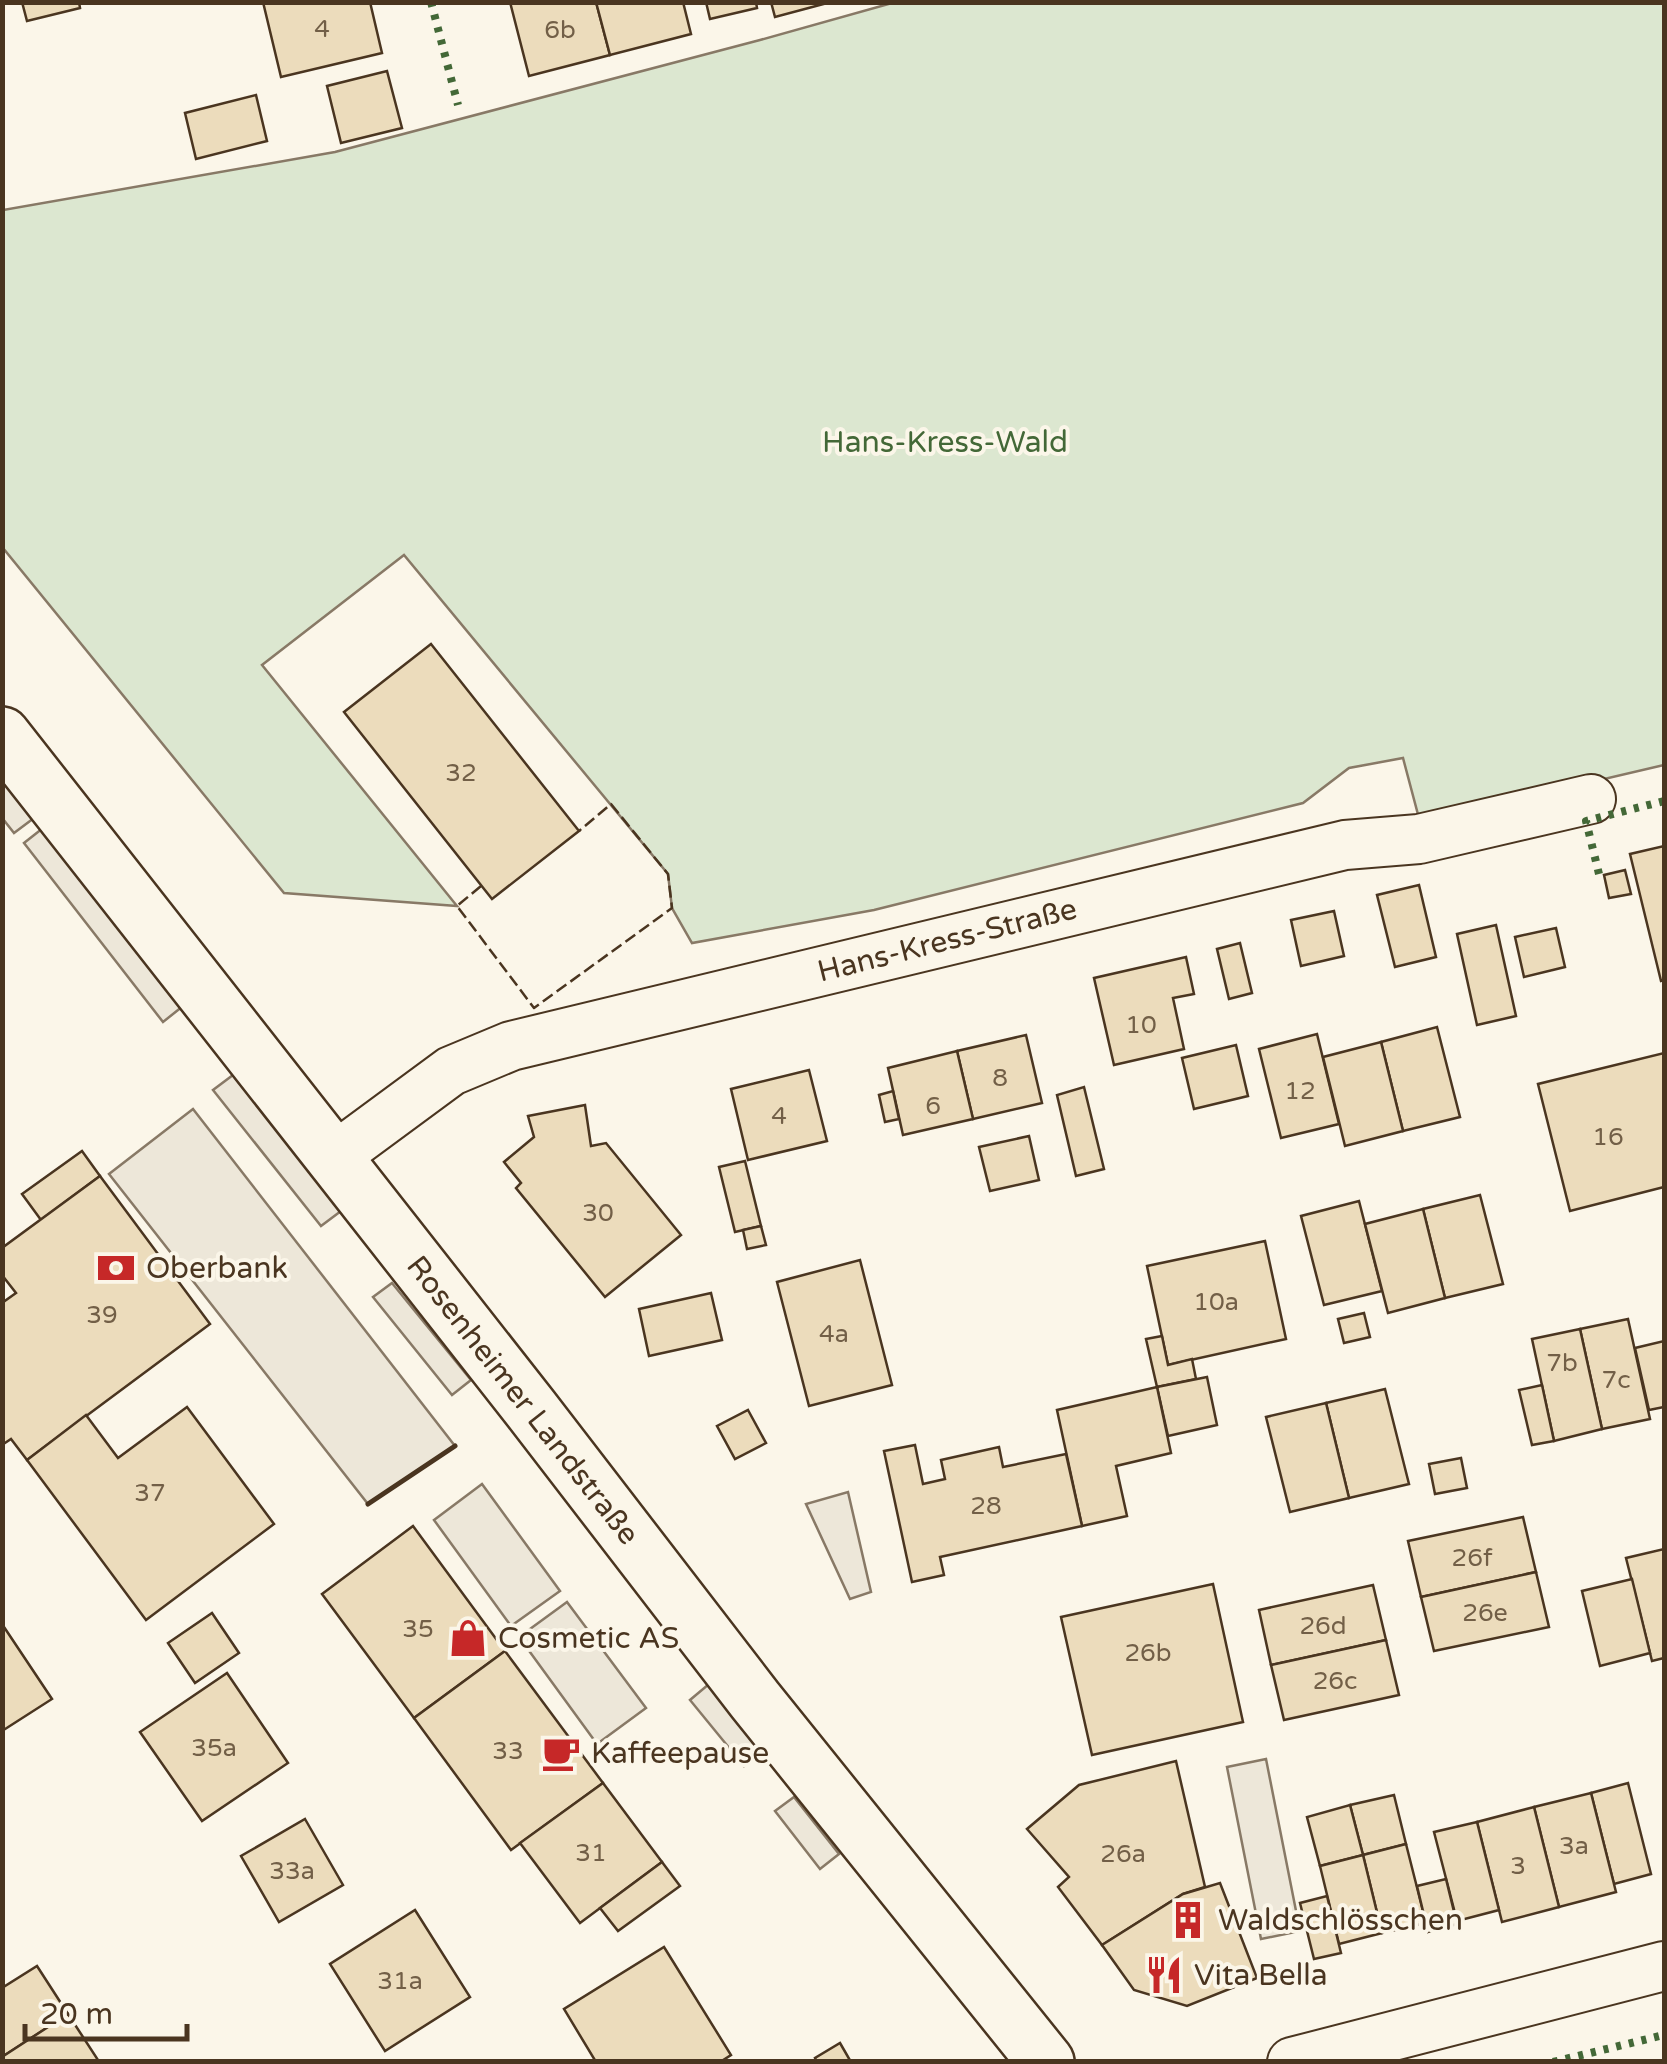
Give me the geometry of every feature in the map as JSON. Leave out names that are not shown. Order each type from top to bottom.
[{"type":"main road","name":"Rosenheimer Landstraße","points":[[2,735],[755,1700],[1046,2062]]},
{"type":"street","name":"Hans-Kress-Straße","points":[[333,1158],[451,1071],[511,1046],[1345,844],[1419,838],[1591,799]]},
{"type":"street","points":[[1292,2062],[1664,1966]]},
{"type":"green space","name":"Hans-Kress-Wald","points":[[892,3],[1664,3],[1664,765],[1420,822],[1403,758],[1349,768],[1303,803],[874,910],[692,943],[672,908],[668,874],[404,555],[262,665],[457,906],[284,893],[3,548],[3,210],[335,152]]},
{"type":"shaded area","points":[[2,778],[34,818],[14,833],[3,819]]},
{"type":"shaded area","points":[[43,828],[183,1006],[163,1022],[24,843]]},
{"type":"shaded area","points":[[233,1075],[341,1211],[321,1226],[213,1090]]},
{"type":"shaded area","points":[[193,1109],[455,1446],[368,1504],[109,1174]]},
{"type":"shaded area","points":[[392,1283],[471,1380],[452,1395],[373,1297]]},
{"type":"shaded area","points":[[482,1484],[560,1591],[511,1626],[434,1520]]},
{"type":"shaded area","points":[[848,1492],[871,1592],[850,1599],[806,1504]]},
{"type":"shaded area","points":[[567,1602],[646,1708],[597,1744],[519,1637]]},
{"type":"shaded area","points":[[709,1684],[763,1750],[744,1766],[690,1700]]},
{"type":"shaded area","points":[[1266,1759],[1300,1931],[1261,1939],[1227,1767]]},
{"type":"shaded area","points":[[794,1797],[839,1854],[820,1869],[775,1811]]},
{"type":"building","points":[[22,2],[79,2],[80,8],[27,21]]},
{"type":"building","points":[[263,2],[370,2],[382,53],[281,77]]},
{"type":"building","points":[[510,2],[596,2],[610,55],[529,76]]},
{"type":"building","points":[[596,2],[683,2],[691,34],[610,55]]},
{"type":"building","points":[[706,2],[756,2],[757,8],[710,19]]},
{"type":"building","points":[[771,2],[831,2],[775,17]]},
{"type":"building","points":[[387,71],[402,128],[341,143],[327,86]]},
{"type":"building","points":[[256,95],[267,141],[196,159],[185,113]]},
{"type":"building","points":[[431,644],[579,831],[492,899],[344,712]]},
{"type":"building","points":[[1664,846],[1664,980],[1661,981],[1630,854]]},
{"type":"building","points":[[1625,870],[1631,894],[1609,898],[1604,875]]},
{"type":"building","points":[[1419,885],[1436,957],[1395,967],[1377,895]]},
{"type":"building","points":[[1334,911],[1344,956],[1301,966],[1291,920]]},
{"type":"building","points":[[1496,925],[1516,1016],[1477,1025],[1457,934]]},
{"type":"building","points":[[1556,928],[1565,967],[1524,977],[1515,937]]},
{"type":"building","points":[[1240,943],[1252,993],[1229,999],[1217,949]]},
{"type":"building","points":[[1186,957],[1194,994],[1173,998],[1184,1049],[1114,1065],[1094,978]]},
{"type":"building","points":[[1437,1027],[1460,1117],[1403,1131],[1381,1042]]},
{"type":"building","points":[[1317,1034],[1339,1124],[1281,1138],[1259,1049]]},
{"type":"building","points":[[1026,1035],[1042,1103],[973,1119],[957,1051]]},
{"type":"building","points":[[1381,1042],[1403,1131],[1345,1146],[1323,1057]]},
{"type":"building","points":[[1236,1045],[1248,1096],[1194,1109],[1182,1058]]},
{"type":"building","points":[[957,1051],[973,1119],[903,1135],[888,1068]]},
{"type":"building","points":[[1664,1053],[1664,1187],[1570,1211],[1538,1084]]},
{"type":"building","points":[[809,1070],[827,1141],[748,1160],[731,1089]]},
{"type":"building","points":[[1084,1087],[1104,1169],[1076,1176],[1057,1095]]},
{"type":"building","points":[[893,1091],[899,1119],[885,1122],[879,1095]]},
{"type":"building","points":[[585,1105],[591,1146],[606,1143],[681,1235],[605,1297],[516,1188],[521,1183],[504,1162],[534,1137],[528,1116]]},
{"type":"building","points":[[1029,1136],[1039,1180],[990,1191],[979,1147]]},
{"type":"building","points":[[82,1151],[100,1176],[41,1220],[22,1194]]},
{"type":"building","points":[[745,1161],[761,1226],[735,1232],[719,1167]]},
{"type":"building","points":[[100,1176],[210,1324],[27,1460],[11,1439],[2,1445],[2,1303],[16,1293],[2,1275],[2,1248]]},
{"type":"building","points":[[1480,1195],[1503,1284],[1445,1298],[1423,1209]]},
{"type":"building","points":[[1359,1201],[1382,1291],[1324,1305],[1301,1216]]},
{"type":"building","points":[[1423,1209],[1445,1298],[1388,1313],[1365,1224]]},
{"type":"building","points":[[761,1226],[766,1245],[747,1249],[743,1230]]},
{"type":"building","points":[[1265,1241],[1286,1339],[1168,1365],[1147,1266]]},
{"type":"building","points":[[860,1260],[892,1385],[809,1406],[777,1282]]},
{"type":"building","points":[[711,1293],[722,1340],[649,1356],[639,1309]]},
{"type":"building","points":[[1364,1313],[1370,1337],[1344,1343],[1338,1319]]},
{"type":"building","points":[[1628,1319],[1650,1419],[1602,1429],[1580,1329]]},
{"type":"building","points":[[1580,1329],[1602,1429],[1554,1441],[1532,1339]]},
{"type":"building","points":[[1162,1336],[1168,1365],[1192,1359],[1196,1379],[1157,1387],[1146,1339]]},
{"type":"building","points":[[1664,1341],[1664,1407],[1649,1410],[1635,1348]]},
{"type":"building","points":[[1207,1377],[1217,1425],[1168,1436],[1157,1387]]},
{"type":"building","points":[[1542,1385],[1554,1441],[1532,1445],[1519,1390]]},
{"type":"building","points":[[1157,1387],[1171,1453],[1116,1466],[1127,1516],[1082,1526],[1057,1410]]},
{"type":"building","points":[[1385,1389],[1409,1484],[1349,1498],[1326,1403]]},
{"type":"building","points":[[1326,1403],[1349,1498],[1290,1512],[1266,1417]]},
{"type":"building","points":[[187,1407],[274,1524],[146,1620],[27,1460],[86,1415],[118,1458]]},
{"type":"building","points":[[748,1410],[766,1443],[735,1459],[717,1426]]},
{"type":"building","points":[[915,1445],[923,1484],[945,1479],[941,1460],[999,1447],[1003,1467],[1066,1454],[1082,1526],[940,1557],[944,1575],[912,1582],[884,1451]]},
{"type":"building","points":[[1461,1458],[1467,1488],[1435,1494],[1429,1464]]},
{"type":"building","points":[[1523,1517],[1536,1572],[1421,1597],[1408,1541]]},
{"type":"building","points":[[413,1526],[505,1651],[414,1718],[322,1594]]},
{"type":"building","points":[[1664,1549],[1664,1658],[1652,1661],[1626,1558]]},
{"type":"building","points":[[1536,1572],[1549,1627],[1434,1651],[1421,1597]]},
{"type":"building","points":[[1632,1579],[1650,1653],[1600,1666],[1582,1591]]},
{"type":"building","points":[[1213,1584],[1243,1722],[1092,1755],[1061,1617]]},
{"type":"building","points":[[1373,1585],[1386,1640],[1271,1665],[1259,1610]]},
{"type":"building","points":[[212,1613],[239,1653],[195,1683],[168,1643]]},
{"type":"building","points":[[2,1624],[52,1699],[2,1731]]},
{"type":"building","points":[[1386,1640],[1399,1695],[1284,1720],[1271,1665]]},
{"type":"building","points":[[505,1651],[603,1783],[511,1850],[414,1718]]},
{"type":"building","points":[[227,1673],[288,1763],[202,1821],[140,1732]]},
{"type":"building","points":[[1176,1761],[1205,1887],[1183,1894],[1102,1945],[1058,1887],[1069,1877],[1027,1829],[1079,1785]]},
{"type":"building","points":[[603,1783],[662,1862],[580,1923],[520,1843]]},
{"type":"building","points":[[1628,1783],[1651,1874],[1614,1884],[1591,1793]]},
{"type":"building","points":[[1591,1793],[1616,1892],[1559,1907],[1534,1807]]},
{"type":"building","points":[[1394,1795],[1406,1844],[1363,1855],[1350,1805]]},
{"type":"building","points":[[1350,1805],[1363,1855],[1320,1866],[1307,1817]]},
{"type":"building","points":[[1534,1807],[1559,1907],[1502,1922],[1477,1822]]},
{"type":"building","points":[[305,1819],[343,1885],[279,1922],[241,1856]]},
{"type":"building","points":[[1477,1822],[1499,1910],[1457,1921],[1434,1832]]},
{"type":"building","points":[[1406,1844],[1426,1923],[1382,1933],[1363,1855]]},
{"type":"building","points":[[1363,1855],[1382,1933],[1339,1944],[1320,1866]]},
{"type":"building","points":[[662,1862],[680,1886],[618,1931],[600,1908]]},
{"type":"building","points":[[1446,1879],[1457,1924],[1428,1932],[1417,1886]]},
{"type":"building","name":"Waldschlösschen","points":[[1220,1883],[1257,1978],[1187,2006],[1134,1990],[1102,1945],[1183,1894]]},
{"type":"building","points":[[1327,1896],[1341,1953],[1314,1959],[1300,1903]]},
{"type":"building","points":[[415,1910],[470,1997],[385,2051],[330,1964]]},
{"type":"building","points":[[664,1947],[731,2055],[720,2062],[596,2062],[564,2009]]},
{"type":"building","points":[[37,1966],[68,2014],[2,2057],[2,1988]]},
{"type":"building","points":[[68,2014],[98,2060],[2,2062],[2,2057]]},
{"type":"building","points":[[840,2043],[851,2062],[817,2062],[815,2058]]},
{"type":"hedge","points":[[431,2],[458,105]]},
{"type":"hedge","points":[[1599,874],[1586,821],[1664,801]]},
{"type":"hedge","points":[[1553,2062],[1664,2035]]},
{"type":"fence","points":[[481,886],[457,906],[534,1008],[672,908],[668,874],[611,804],[579,831]]},
{"type":"wall","points":[[368,1504],[455,1446]]},
{"type":"place","name":"Oberbank","points":[[116,1268]]},
{"type":"place","name":"Cosmetic AS","points":[[468,1638]]},
{"type":"place","name":"Kaffeepause","points":[[561,1753]]},
{"type":"place","name":"Waldschlösschen","points":[[1188,1920]]},
{"type":"place","name":"Vita Bella","points":[[1164,1975]]}]
